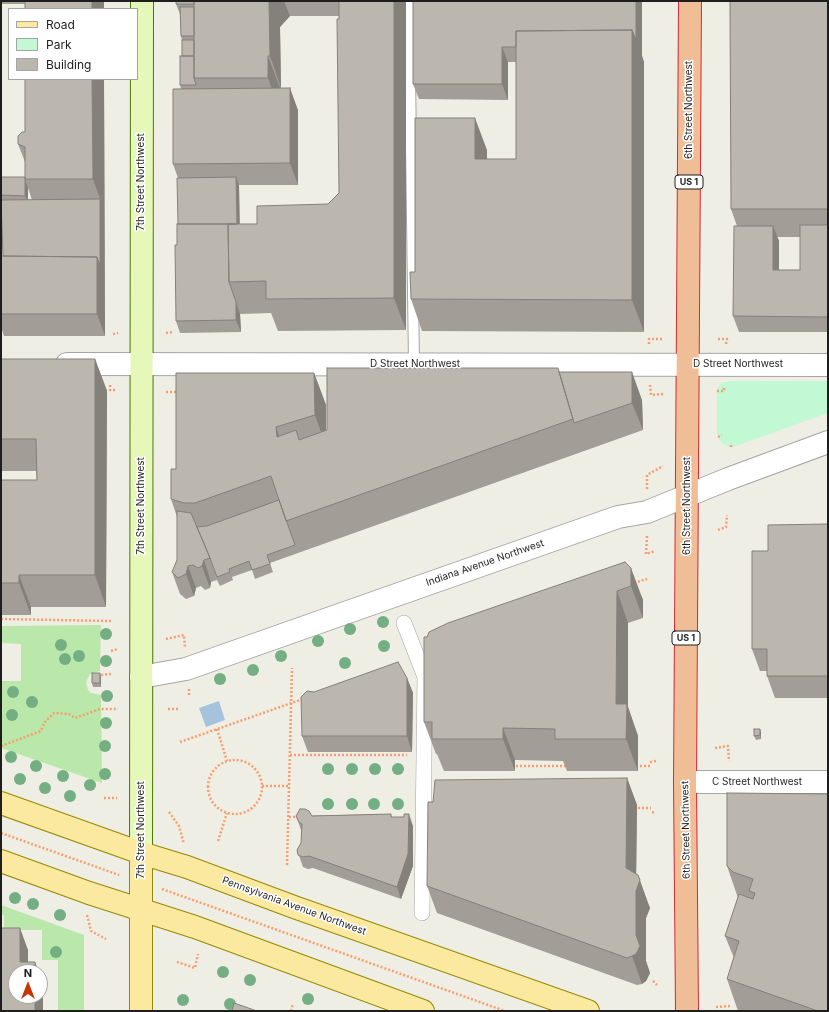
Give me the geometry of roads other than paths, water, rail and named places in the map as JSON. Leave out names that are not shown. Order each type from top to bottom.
[{"type":"highway","name":"6th Street Northwest","points":[[687,1011],[685,782],[690,1]]},
{"type":"main road","name":"7th Street Northwest","points":[[141,1011],[142,1]]},
{"type":"main road","name":"Pennsylvania Avenue Northwest","points":[[1,803],[141,853],[187,867],[294,907],[588,1011]]},
{"type":"main road","points":[[1,861],[89,893],[195,927],[423,1011]]},
{"type":"street","name":"D Street Northwest","points":[[47,364],[828,365]]},
{"type":"street","name":"Indiana Avenue Northwest","points":[[141,677],[186,669],[618,516],[647,512],[687,495],[828,442]]},
{"type":"street","points":[[404,623],[424,677],[422,913]]},
{"type":"street","name":"C Street Northwest","points":[[685,782],[828,782]]},
{"type":"lane","points":[[409,1],[414,364]]},
{"type":"water","points":[[219,701],[225,720],[206,727],[199,708]]}]
